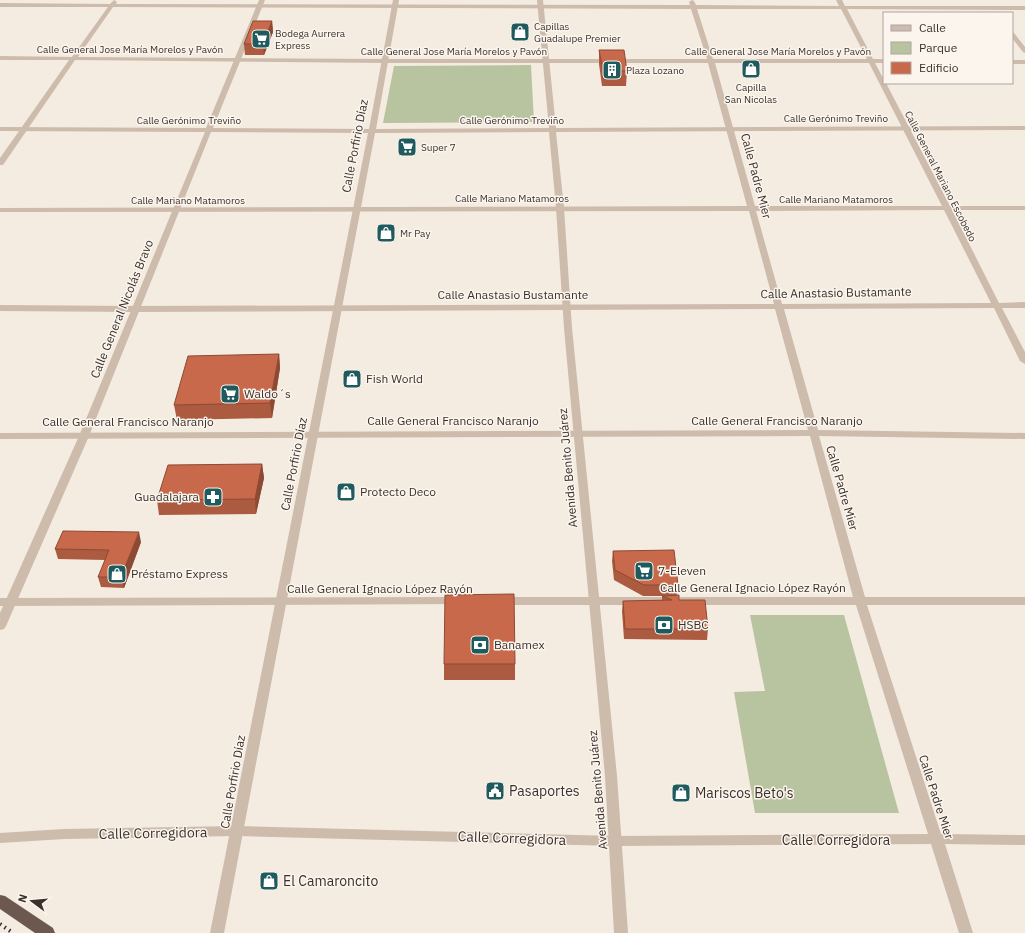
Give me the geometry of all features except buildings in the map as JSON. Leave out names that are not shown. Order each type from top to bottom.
[{"type":"highway","points":[[0,901],[47,933]]},
{"type":"street","points":[[986,0],[995,12]]},
{"type":"street","points":[[0,5],[113,3],[692,3],[841,4],[1025,8]]},
{"type":"street","points":[[0,163],[113,3]]},
{"type":"street","name":"Calle General Nicolás Bravo","points":[[0,626],[6,602],[84,436],[175,210],[261,3]]},
{"type":"street","name":"Calle Porfirio Díaz","points":[[217,933],[238,832],[337,307],[386,61],[395,3]]},
{"type":"street","name":"Avenida Benito Juárez","points":[[540,3],[560,208],[566,307],[611,776],[621,933]]},
{"type":"street","name":"Calle Padre Mier","points":[[692,3],[711,61],[812,433],[860,601],[966,933]]},
{"type":"street","name":"Calle General Mariano Escobedo","points":[[841,4],[1025,361]]},
{"type":"street","points":[[1013,35],[1025,50]]},
{"type":"street","name":"Calle General Jose María Morelos y Pavón","points":[[0,58],[386,61],[883,61]]},
{"type":"street","points":[[1013,62],[1025,62]]},
{"type":"street","name":"Calle Gerónimo Treviño","points":[[0,130],[372,131],[1025,128]]},
{"type":"street","name":"Calle Mariano Matamoros","points":[[0,210],[1025,208]]},
{"type":"street","name":"Calle Anastasio Bustamante","points":[[0,308],[136,309],[1025,305]]},
{"type":"street","name":"Calle General Francisco Naranjo","points":[[0,436],[812,433],[1025,436]]},
{"type":"street","name":"Calle General Ignacio López Rayón","points":[[6,602],[472,601]]},
{"type":"street","name":"Calle General Ignacio López Rayón","points":[[488,601],[1025,602]]},
{"type":"street","name":"Calle Corregidora","points":[[0,838],[64,834],[238,832],[616,841],[936,839],[1025,840]]},
{"type":"green space","points":[[531,65],[534,122],[383,123],[394,66]]},
{"type":"green space","points":[[750,615],[844,615],[899,813],[755,813],[734,692],[765,691]]},
{"type":"railway","points":[[0,924],[13,933]]},
{"type":"place","name":"Capillas Guadalupe Premier","points":[[520,32]]},
{"type":"place","name":"Bodega Aurrera Express","points":[[261,39]]},
{"type":"place","name":"Capilla San Nicolas","points":[[751,69]]},
{"type":"place","name":"Plaza Lozano","points":[[612,70]]},
{"type":"place","name":"Super 7","points":[[407,147]]},
{"type":"place","name":"Mr Pay","points":[[386,233]]},
{"type":"place","name":"Fish World","points":[[352,379]]},
{"type":"place","name":"Waldo´s","points":[[230,394]]},
{"type":"place","name":"Protecto Deco","points":[[346,492]]},
{"type":"place","name":"Guadalajara","points":[[213,497]]},
{"type":"place","name":"7-Eleven","points":[[644,571]]},
{"type":"place","name":"Préstamo Express","points":[[117,574]]},
{"type":"place","name":"HSBC","points":[[664,625]]},
{"type":"place","name":"Banamex","points":[[480,645]]},
{"type":"place","name":"Pasaportes","points":[[495,791]]},
{"type":"place","name":"Mariscos Beto's","points":[[681,793]]},
{"type":"place","name":"El Camaroncito","points":[[269,881]]}]
